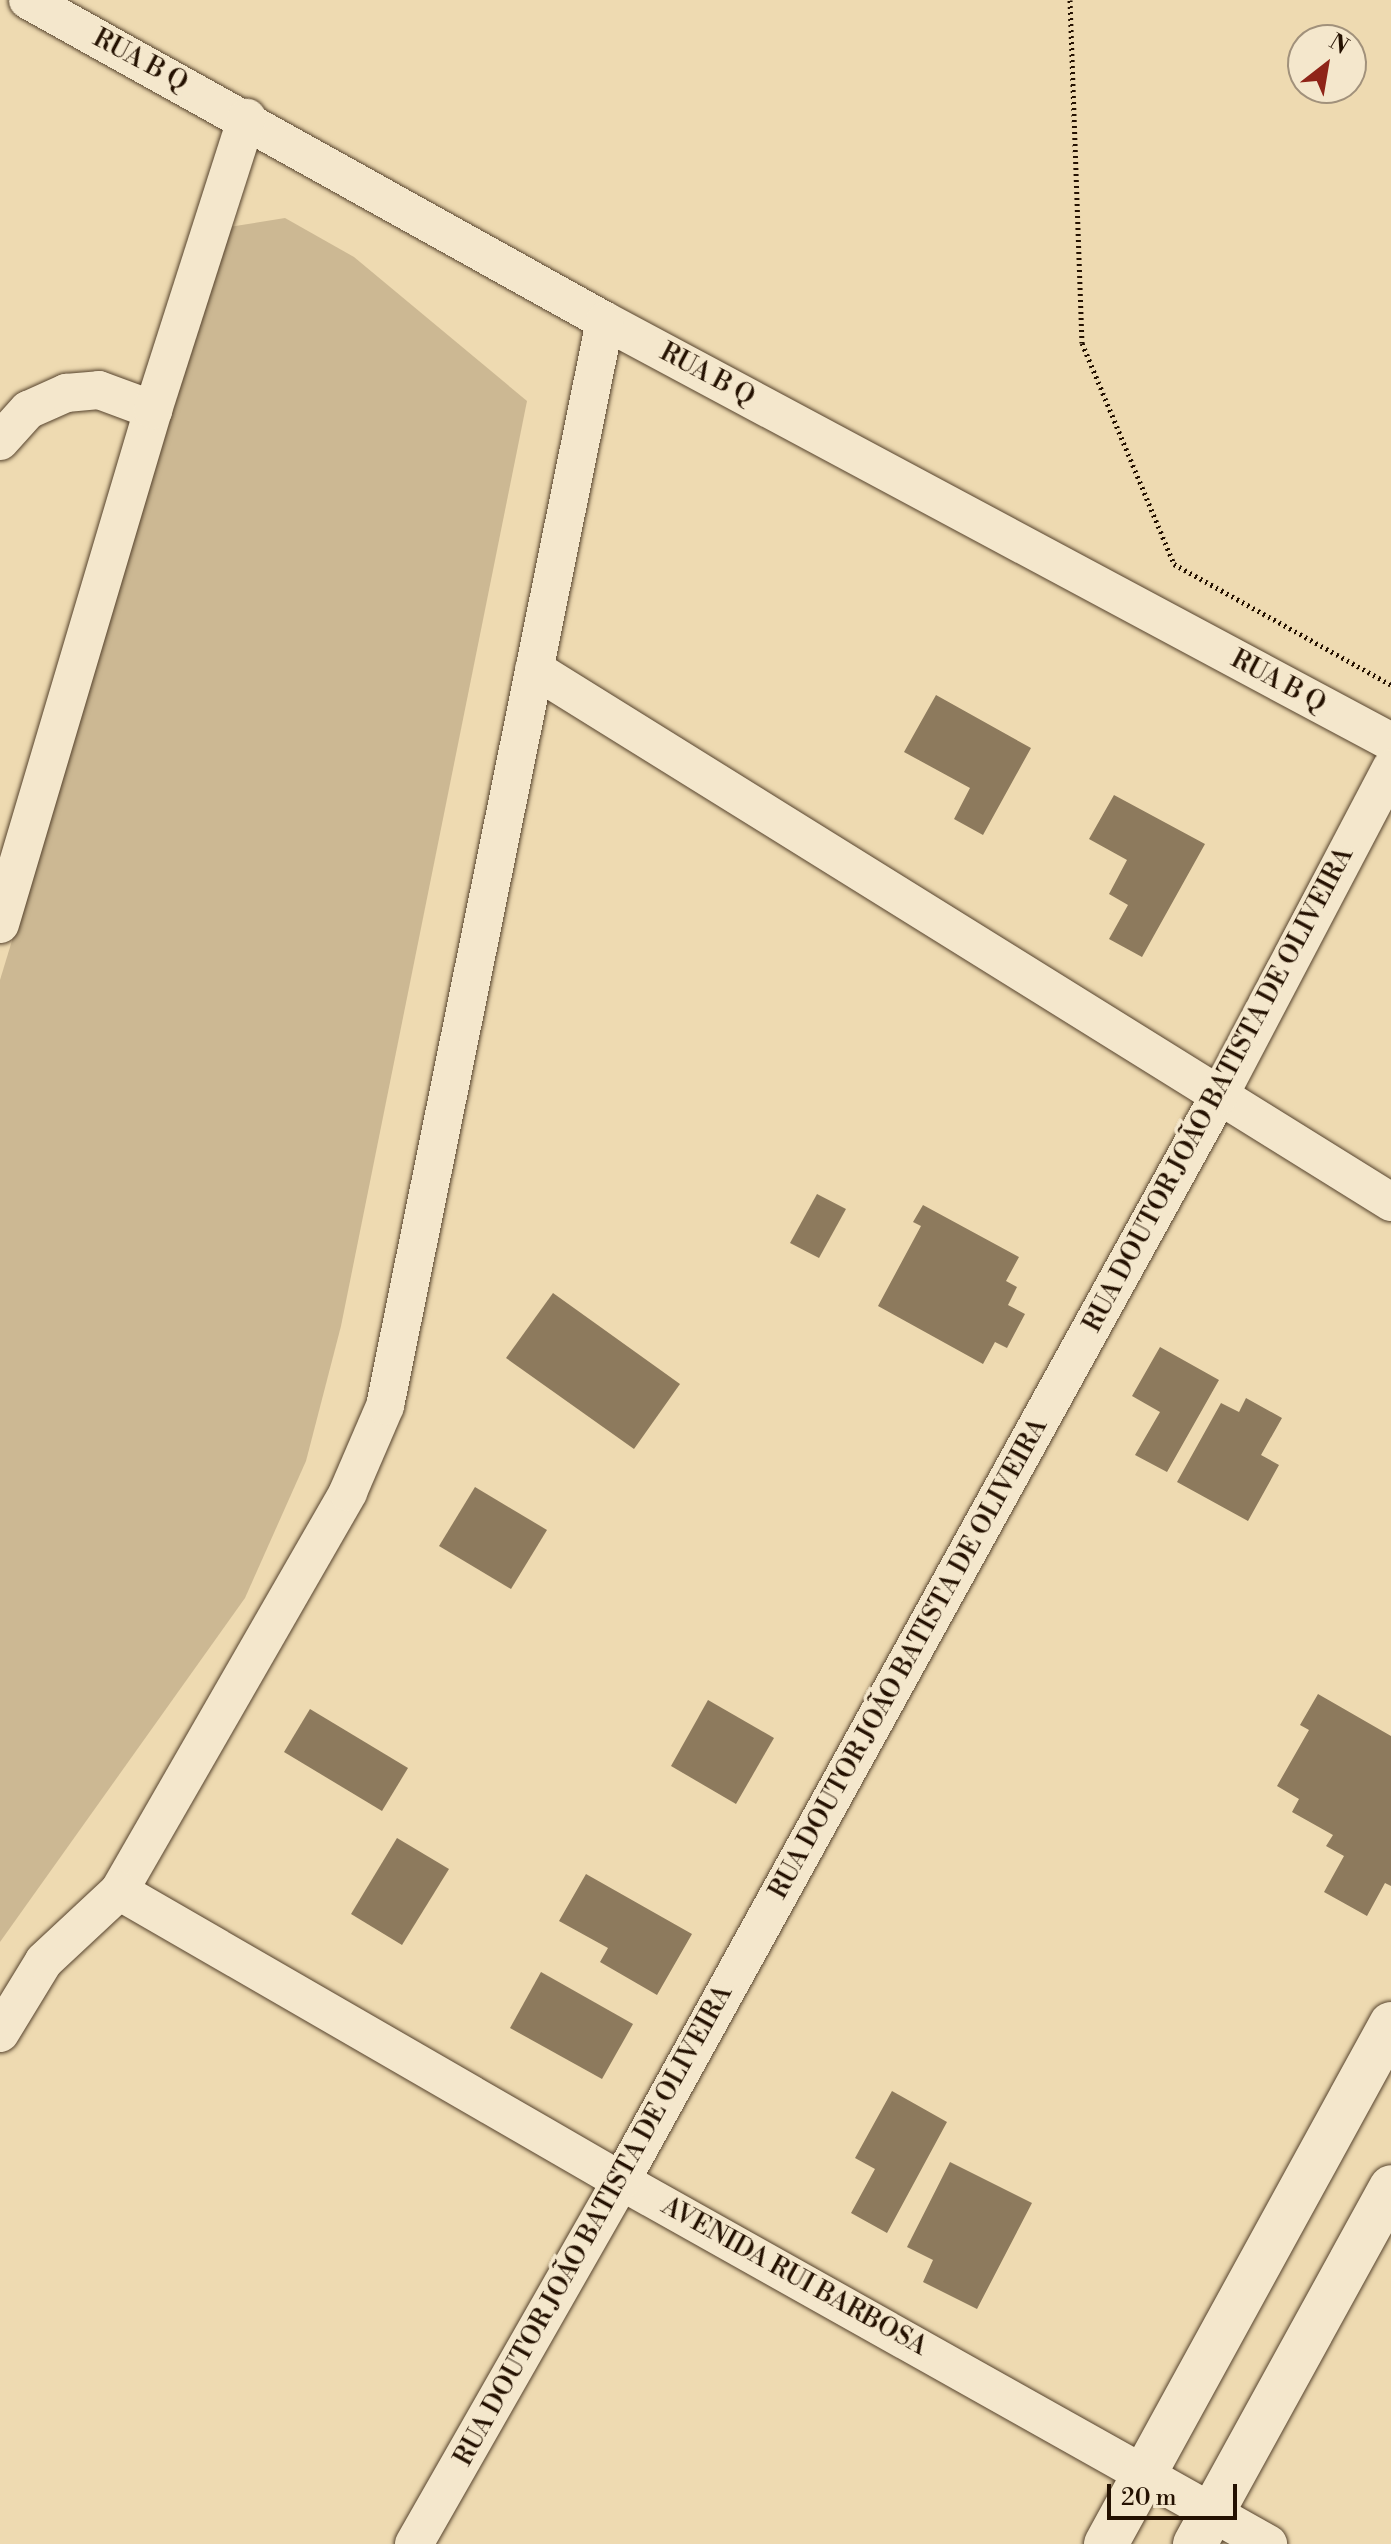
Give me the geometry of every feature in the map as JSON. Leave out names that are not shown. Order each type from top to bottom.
[{"type":"street","name":"RUA B Q","points":[[28,0],[247,118],[605,321],[1391,742]]},
{"type":"street","points":[[0,924],[153,410],[247,118]]},
{"type":"street","points":[[0,2033],[44,1961],[119,1891],[348,1492],[385,1406],[605,321]]},
{"type":"street","points":[[0,441],[28,410],[66,393],[99,390],[153,410]]},
{"type":"street","points":[[534,669],[1391,1202]]},
{"type":"street","name":"RUA DOUTOR JOÃO BATISTA DE OLIVEIRA","points":[[414,2544],[621,2181],[1219,1096],[1391,768]]},
{"type":"street","name":"AVENIDA RUI BARBOSA","points":[[119,1891],[621,2181],[1145,2472],[1204,2528],[1268,2544]]},
{"type":"street","points":[[1106,2544],[1391,2024]]},
{"type":"street","points":[[1204,2528],[1391,2187]]},
{"type":"path","points":[[1070,0],[1082,343],[1174,564],[1391,685]]},
{"type":"shaded area","points":[[285,218],[354,257],[527,401],[341,1326],[306,1461],[245,1598],[0,1942],[0,980],[229,227]]},
{"type":"building","points":[[936,695],[1031,748],[983,835],[954,819],[970,788],[904,752]]},
{"type":"building","points":[[1114,795],[1205,844],[1142,957],[1109,939],[1128,905],[1109,894],[1127,860],[1089,839]]},
{"type":"building","points":[[817,1194],[846,1209],[819,1258],[790,1243]]},
{"type":"building","points":[[923,1205],[1019,1257],[1006,1281],[1017,1287],[1008,1305],[1025,1314],[1007,1348],[995,1342],[983,1364],[878,1306],[921,1226],[913,1222]]},
{"type":"building","points":[[553,1293],[680,1384],[634,1449],[506,1358]]},
{"type":"building","points":[[1160,1347],[1219,1380],[1167,1472],[1135,1455],[1160,1412],[1132,1396]]},
{"type":"building","points":[[1246,1398],[1282,1418],[1261,1455],[1279,1465],[1248,1521],[1177,1482],[1221,1403],[1239,1412]]},
{"type":"building","points":[[475,1487],[547,1530],[511,1589],[439,1546]]},
{"type":"building","points":[[1318,1694],[1391,1736],[1391,1886],[1385,1883],[1367,1916],[1324,1892],[1344,1856],[1326,1846],[1333,1835],[1292,1812],[1299,1799],[1277,1786],[1309,1730],[1300,1725]]},
{"type":"building","points":[[708,1700],[774,1738],[736,1804],[671,1766]]},
{"type":"building","points":[[310,1709],[408,1768],[382,1811],[284,1752]]},
{"type":"building","points":[[397,1838],[449,1869],[402,1945],[351,1914]]},
{"type":"building","points":[[586,1874],[692,1934],[657,1995],[600,1962],[608,1948],[559,1921]]},
{"type":"building","points":[[541,1972],[633,2024],[602,2079],[510,2028]]},
{"type":"building","points":[[892,2091],[947,2122],[887,2233],[851,2213],[875,2169],[855,2158]]},
{"type":"building","points":[[950,2162],[1032,2203],[977,2309],[923,2282],[933,2260],[907,2247]]}]
